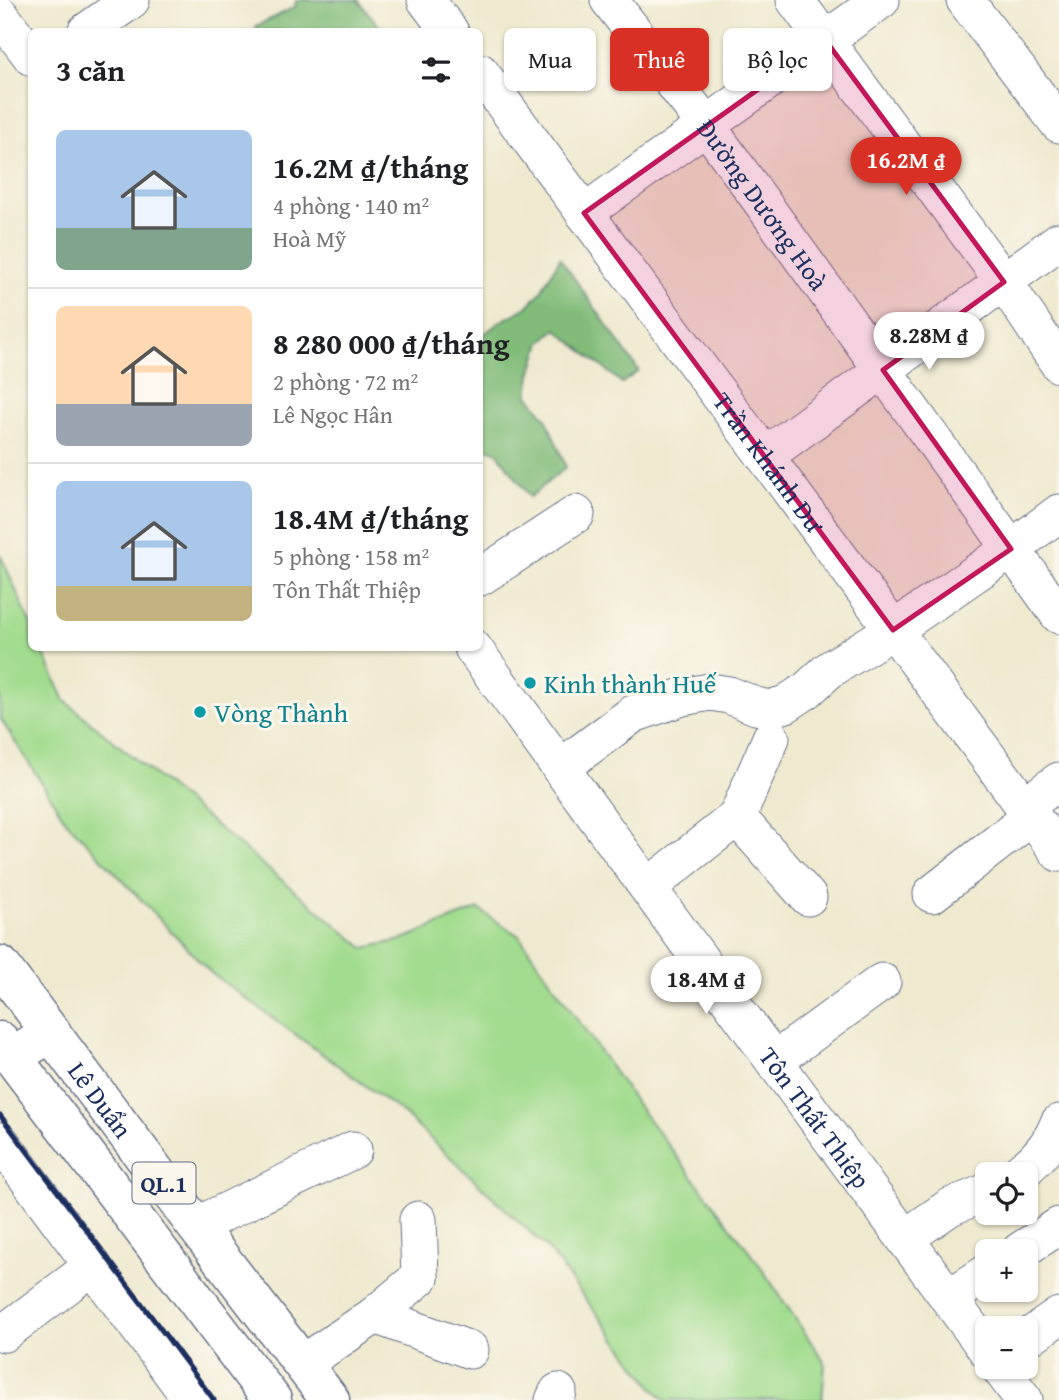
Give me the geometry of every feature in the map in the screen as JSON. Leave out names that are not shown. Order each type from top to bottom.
[{"type":"main road","name":"Lê Duẩn","points":[[0,964],[330,1400]]},
{"type":"main road","points":[[6,1048],[52,1033]]},
{"type":"main road","name":"Lê Duẩn","points":[[6,1048],[272,1400]]},
{"type":"street","points":[[92,28],[131,0]]},
{"type":"street","points":[[426,0],[447,28]]},
{"type":"street","name":"Đường Dương Hoà","points":[[609,0],[707,126],[1059,615]]},
{"type":"street","points":[[795,0],[816,28]]},
{"type":"street","points":[[832,37],[881,0]]},
{"type":"street","points":[[965,0],[1059,124]]},
{"type":"street","points":[[0,15],[28,52]]},
{"type":"street","points":[[832,49],[1004,282],[1059,364]]},
{"type":"street","name":"Trần Khánh Dư","points":[[483,76],[1059,853]]},
{"type":"street","points":[[584,213],[756,91]]},
{"type":"street","points":[[765,456],[1059,240]]},
{"type":"street","points":[[560,768],[633,714],[682,697],[709,692],[729,695],[769,709],[786,704],[829,670],[893,630],[1059,513]]},
{"type":"street","points":[[483,575],[576,514]]},
{"type":"street","name":"Tôn Thất Thiệp","points":[[475,651],[975,1334]]},
{"type":"street","points":[[648,887],[737,817],[771,738]]},
{"type":"street","points":[[932,894],[1029,811],[1059,781]]},
{"type":"street","points":[[737,817],[808,897]]},
{"type":"street","points":[[775,1062],[882,982]]},
{"type":"street","points":[[1033,1162],[1046,1147],[1059,1123]]},
{"type":"street","points":[[0,1141],[192,1400]]},
{"type":"street","points":[[196,1226],[353,1150]]},
{"type":"street","points":[[905,1238],[950,1207],[975,1197]]},
{"type":"street","points":[[302,1364],[374,1315],[431,1283],[418,1220]]},
{"type":"street","points":[[1038,1239],[1059,1226]]},
{"type":"street","points":[[4,1333],[93,1266]]},
{"type":"street","points":[[949,1298],[975,1281]]},
{"type":"street","points":[[374,1315],[470,1350]]},
{"type":"street","points":[[1038,1331],[1059,1316]]},
{"type":"street","points":[[1008,1379],[1024,1400]]},
{"type":"highlighted area","points":[[826,41],[1004,282],[883,370],[1011,549],[893,630],[584,213]]},
{"type":"green space","points":[[296,0],[358,0],[381,28],[256,28],[295,7]]},
{"type":"green space","points":[[560,258],[639,371],[622,383],[556,329],[541,342],[528,395],[546,418],[566,467],[530,497],[496,451],[483,448],[483,335],[501,321],[526,308],[540,293]]},
{"type":"green space","points":[[0,554],[28,618],[28,651],[42,651],[65,701],[364,948],[398,941],[478,909],[519,936],[636,1103],[756,1260],[825,1363],[822,1400],[665,1400],[546,1247],[403,1113],[211,973],[66,821],[0,718]]},
{"type":"railway","points":[[0,1115],[214,1400]]},
{"type":"place","name":"Kinh thành Huế","points":[[530,683]]},
{"type":"place","name":"Vòng Thành","points":[[200,712]]}]
